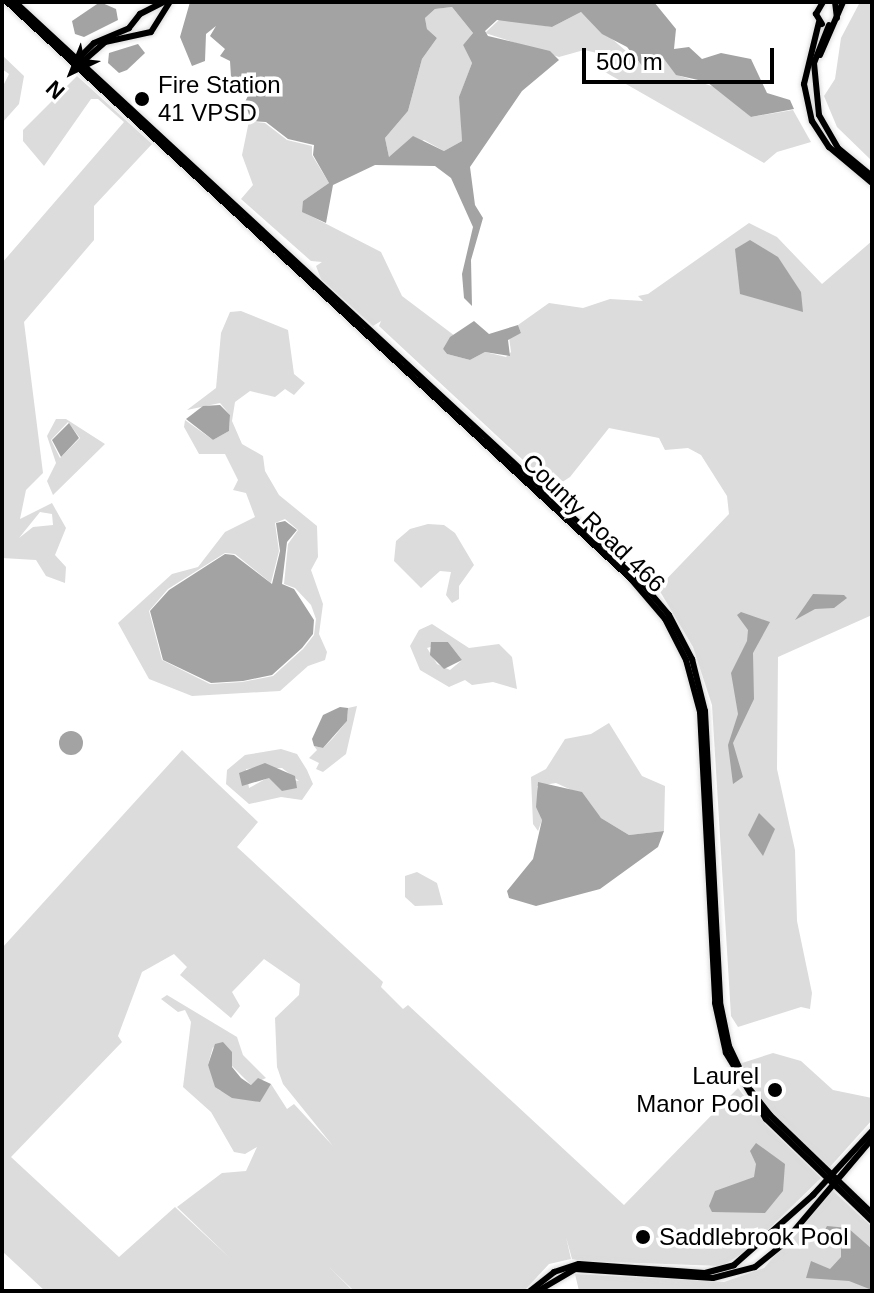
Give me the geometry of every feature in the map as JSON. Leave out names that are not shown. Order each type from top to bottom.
[{"type":"main road","name":"County Road 466","points":[[7,2],[77,63]]},
{"type":"main road","name":"County Road 466","points":[[15,2],[631,579],[668,620],[692,659],[705,711],[720,1002],[733,1063],[756,1107],[872,1213]]},
{"type":"main road","points":[[77,63],[104,36],[136,22],[140,14],[150,13],[167,2]]},
{"type":"main road","points":[[77,63],[105,42],[153,30],[167,2]]},
{"type":"main road","points":[[813,82],[843,2]]},
{"type":"main road","points":[[872,176],[831,145],[819,115],[813,82],[820,42],[829,25],[837,19],[836,6],[823,4],[804,84],[812,121],[831,145],[872,183]]},
{"type":"main road","points":[[150,13],[156,22]]},
{"type":"main road","points":[[136,22],[142,33]]},
{"type":"main road","points":[[819,22],[829,25]]},
{"type":"main road","name":"County Road 466","points":[[668,620],[686,660],[700,712],[715,1003],[726,1053],[770,1115],[872,1221]]},
{"type":"main road","points":[[538,1291],[566,1269],[590,1268],[713,1278],[748,1270],[777,1250],[872,1131]]},
{"type":"main road","points":[[530,1291],[566,1269],[591,1263],[723,1270],[746,1256],[872,1139]]},
{"type":"shaded area","points":[[100,2],[116,9],[118,20],[84,37],[75,34],[72,21]]},
{"type":"shaded area","points":[[190,2],[654,2],[676,29],[674,49],[689,47],[702,59],[721,53],[751,59],[767,93],[790,100],[794,109],[751,117],[707,82],[676,75],[664,59],[653,60],[647,72],[627,47],[602,34],[581,12],[552,27],[497,20],[485,31],[488,36],[550,51],[559,60],[522,91],[470,167],[475,205],[483,218],[471,260],[472,306],[464,298],[462,274],[473,227],[451,178],[435,166],[375,165],[333,185],[326,223],[302,212],[303,201],[329,183],[313,155],[314,145],[288,139],[266,122],[251,121],[245,102],[253,85],[240,88],[231,77],[230,61],[220,56],[225,49],[210,36],[216,26],[206,34],[205,61],[192,66],[180,37]],"holes":[[[452,7],[473,33],[463,45],[472,63],[459,97],[462,141],[444,151],[413,136],[389,157],[385,138],[408,111],[422,59],[437,38],[427,29],[425,18],[435,9]]]},
{"type":"shaded area","points":[[860,2],[872,2],[872,161],[837,127],[824,96],[835,79],[841,38]]},
{"type":"shaded area","points":[[452,7],[473,33],[463,45],[472,63],[460,95],[462,141],[444,151],[424,140],[389,157],[385,138],[408,111],[422,59],[437,38],[427,29],[425,18],[435,9]]},
{"type":"shaded area","points":[[581,12],[649,71],[653,60],[664,59],[680,76],[718,88],[751,117],[793,110],[811,142],[777,152],[764,163],[605,72],[606,55],[584,50],[559,57],[485,33],[500,19],[552,27]]},
{"type":"shaded area","points":[[138,44],[145,53],[127,70],[119,73],[108,63],[109,53]]},
{"type":"shaded area","points":[[2,55],[24,76],[19,104],[2,123],[2,88],[9,74],[2,69]]},
{"type":"shaded area","points":[[77,76],[152,144],[94,206],[94,240],[24,322],[43,473],[26,490],[20,519],[52,503],[66,528],[55,555],[66,567],[65,583],[46,576],[36,560],[2,558],[2,263],[124,122],[98,99],[91,99],[44,166],[23,141],[23,130]],"holes":[[[40,512],[52,514],[53,525],[33,527],[19,538]]]},
{"type":"shaded area","points":[[249,121],[265,123],[287,140],[312,146],[312,155],[329,183],[303,201],[305,213],[381,252],[402,296],[455,336],[443,349],[447,354],[470,360],[485,352],[506,357],[511,352],[509,337],[521,333],[518,325],[549,303],[583,308],[610,299],[643,301],[638,296],[648,294],[749,223],[777,237],[822,284],[872,241],[872,615],[778,657],[777,769],[795,850],[797,921],[812,993],[810,1009],[801,1007],[738,1027],[731,1016],[712,705],[693,647],[658,588],[729,514],[727,496],[701,455],[688,448],[665,450],[659,438],[609,428],[570,477],[553,488],[379,326],[381,321],[373,326],[321,279],[316,266],[322,262],[311,261],[241,199],[253,185],[242,155]]},
{"type":"shaded area","points":[[750,240],[778,257],[801,292],[803,312],[740,294],[735,249]]},
{"type":"shaded area","points":[[241,311],[288,330],[294,374],[305,383],[294,395],[285,389],[275,397],[250,391],[235,402],[232,421],[242,444],[263,456],[265,471],[279,495],[317,526],[318,557],[311,570],[323,604],[319,634],[327,652],[325,660],[308,666],[280,691],[192,696],[149,679],[118,623],[172,574],[198,567],[225,532],[255,517],[246,493],[233,490],[238,480],[225,454],[199,454],[184,427],[185,420],[213,440],[229,431],[230,415],[220,403],[187,410],[216,388],[221,333],[230,312]],"holes":[[[285,519],[298,530],[288,544],[284,584],[295,588],[311,605],[316,619],[314,635],[303,649],[273,676],[242,682],[210,684],[162,660],[149,611],[168,589],[225,553],[235,554],[271,583],[279,551],[275,523]]]},
{"type":"shaded area","points":[[474,321],[489,334],[518,325],[521,333],[508,340],[510,356],[485,352],[470,360],[447,354],[443,349],[450,337]]},
{"type":"shaded area","points":[[220,405],[230,415],[229,431],[213,440],[186,419],[203,406]]},
{"type":"shaded area","points":[[56,419],[66,419],[105,444],[53,495],[47,481],[56,463],[47,436]],"holes":[[[68,422],[80,438],[60,458],[51,440]]]},
{"type":"shaded area","points":[[69,423],[79,438],[61,457],[52,440]]},
{"type":"shaded area","points":[[285,521],[297,530],[287,542],[282,584],[294,589],[314,620],[313,634],[302,648],[272,675],[243,681],[211,683],[163,660],[150,611],[169,590],[225,554],[234,555],[272,584],[280,551],[276,523]]},
{"type":"shaded area","points":[[428,524],[444,525],[455,533],[474,565],[459,586],[459,599],[452,603],[446,595],[451,572],[440,571],[421,588],[394,561],[396,541],[410,529]]},
{"type":"shaded area","points":[[813,594],[844,595],[847,598],[834,608],[815,609],[795,620]]},
{"type":"shaded area","points":[[741,612],[770,622],[753,653],[754,699],[733,743],[743,777],[733,784],[728,745],[738,714],[731,673],[747,641],[748,630],[737,615]]},
{"type":"shaded area","points":[[432,624],[469,648],[499,644],[512,657],[517,689],[493,682],[472,685],[465,680],[449,687],[420,670],[410,646],[419,630]],"holes":[[[448,642],[462,660],[450,670],[437,664],[427,648]]]},
{"type":"shaded area","points":[[431,642],[448,642],[462,660],[444,669],[430,655]]},
{"type":"shaded area","points":[[357,706],[346,754],[323,772],[316,769],[319,763],[309,758],[317,750],[314,746],[323,748],[347,721],[348,708]]},
{"type":"shaded area","points":[[340,707],[348,708],[347,721],[323,748],[314,746],[312,739],[323,715]]},
{"type":"shaded area","points":[[609,723],[642,776],[665,786],[664,831],[629,835],[601,818],[576,792],[556,783],[537,786],[542,820],[538,831],[533,824],[531,777],[546,769],[565,739],[591,734]]},
{"type":"shaded area","points":[[71,731],[80,734],[83,743],[80,752],[71,755],[62,752],[59,743],[62,734]]},
{"type":"shaded area","points":[[281,749],[297,754],[313,784],[302,800],[281,797],[249,804],[226,784],[227,770],[245,755]],"holes":[[[282,768],[299,781],[269,777],[249,788],[246,769]]]},
{"type":"shaded area","points":[[182,750],[258,822],[237,847],[383,982],[381,987],[403,1009],[408,1005],[624,1205],[738,1088],[766,1125],[821,1178],[746,1251],[722,1266],[582,1261],[572,1259],[566,1237],[571,1259],[549,1264],[524,1291],[354,1291],[329,1267],[353,1291],[45,1291],[2,1251],[2,948]],"holes":[[[174,954],[187,967],[180,975],[231,1018],[240,1006],[232,992],[264,959],[300,984],[299,995],[275,1018],[277,1067],[283,1084],[333,1146],[294,1104],[287,1109],[271,1084],[259,1102],[219,1090],[208,1065],[213,1047],[251,1085],[266,1078],[243,1055],[237,1037],[167,995],[161,999],[178,1012],[185,1010],[191,1022],[183,1087],[211,1112],[234,1152],[245,1154],[257,1147],[246,1171],[222,1173],[177,1207],[231,1259],[175,1207],[119,1257],[11,1157],[122,1042],[118,1036],[142,972]]]},
{"type":"shaded area","points":[[265,763],[295,776],[297,788],[282,791],[269,778],[242,786],[239,773]]},
{"type":"shaded area","points":[[538,782],[582,792],[601,818],[629,835],[664,831],[658,847],[600,889],[536,906],[509,898],[507,891],[533,859],[542,820],[536,807]]},
{"type":"shaded area","points":[[759,813],[775,829],[763,856],[748,835]]},
{"type":"shaded area","points":[[417,872],[437,883],[443,905],[415,906],[405,897],[405,876]]},
{"type":"shaded area","points":[[223,1042],[232,1052],[232,1067],[241,1078],[251,1085],[258,1078],[271,1084],[260,1102],[232,1098],[215,1087],[208,1065],[215,1044]]},
{"type":"shaded area","points":[[773,1053],[801,1061],[833,1090],[872,1098],[872,1120],[829,1168],[771,1114],[739,1064]]},
{"type":"shaded area","points":[[756,1143],[785,1164],[783,1191],[765,1213],[712,1212],[709,1206],[715,1191],[754,1177],[756,1164],[750,1151]]},
{"type":"shaded area","points":[[832,1190],[872,1227],[872,1291],[579,1291],[575,1274],[724,1282],[764,1268]]},
{"type":"shaded area","points":[[827,1226],[848,1228],[872,1249],[872,1290],[849,1281],[806,1278],[811,1261],[830,1269],[841,1257],[841,1243],[822,1235]]},
{"type":"place","name":"Fire Station 41 VPSD","points":[[142,99]]},
{"type":"place","name":"Laurel Manor Pool","points":[[775,1090]]},
{"type":"place","name":"Saddlebrook Pool","points":[[643,1237]]}]
